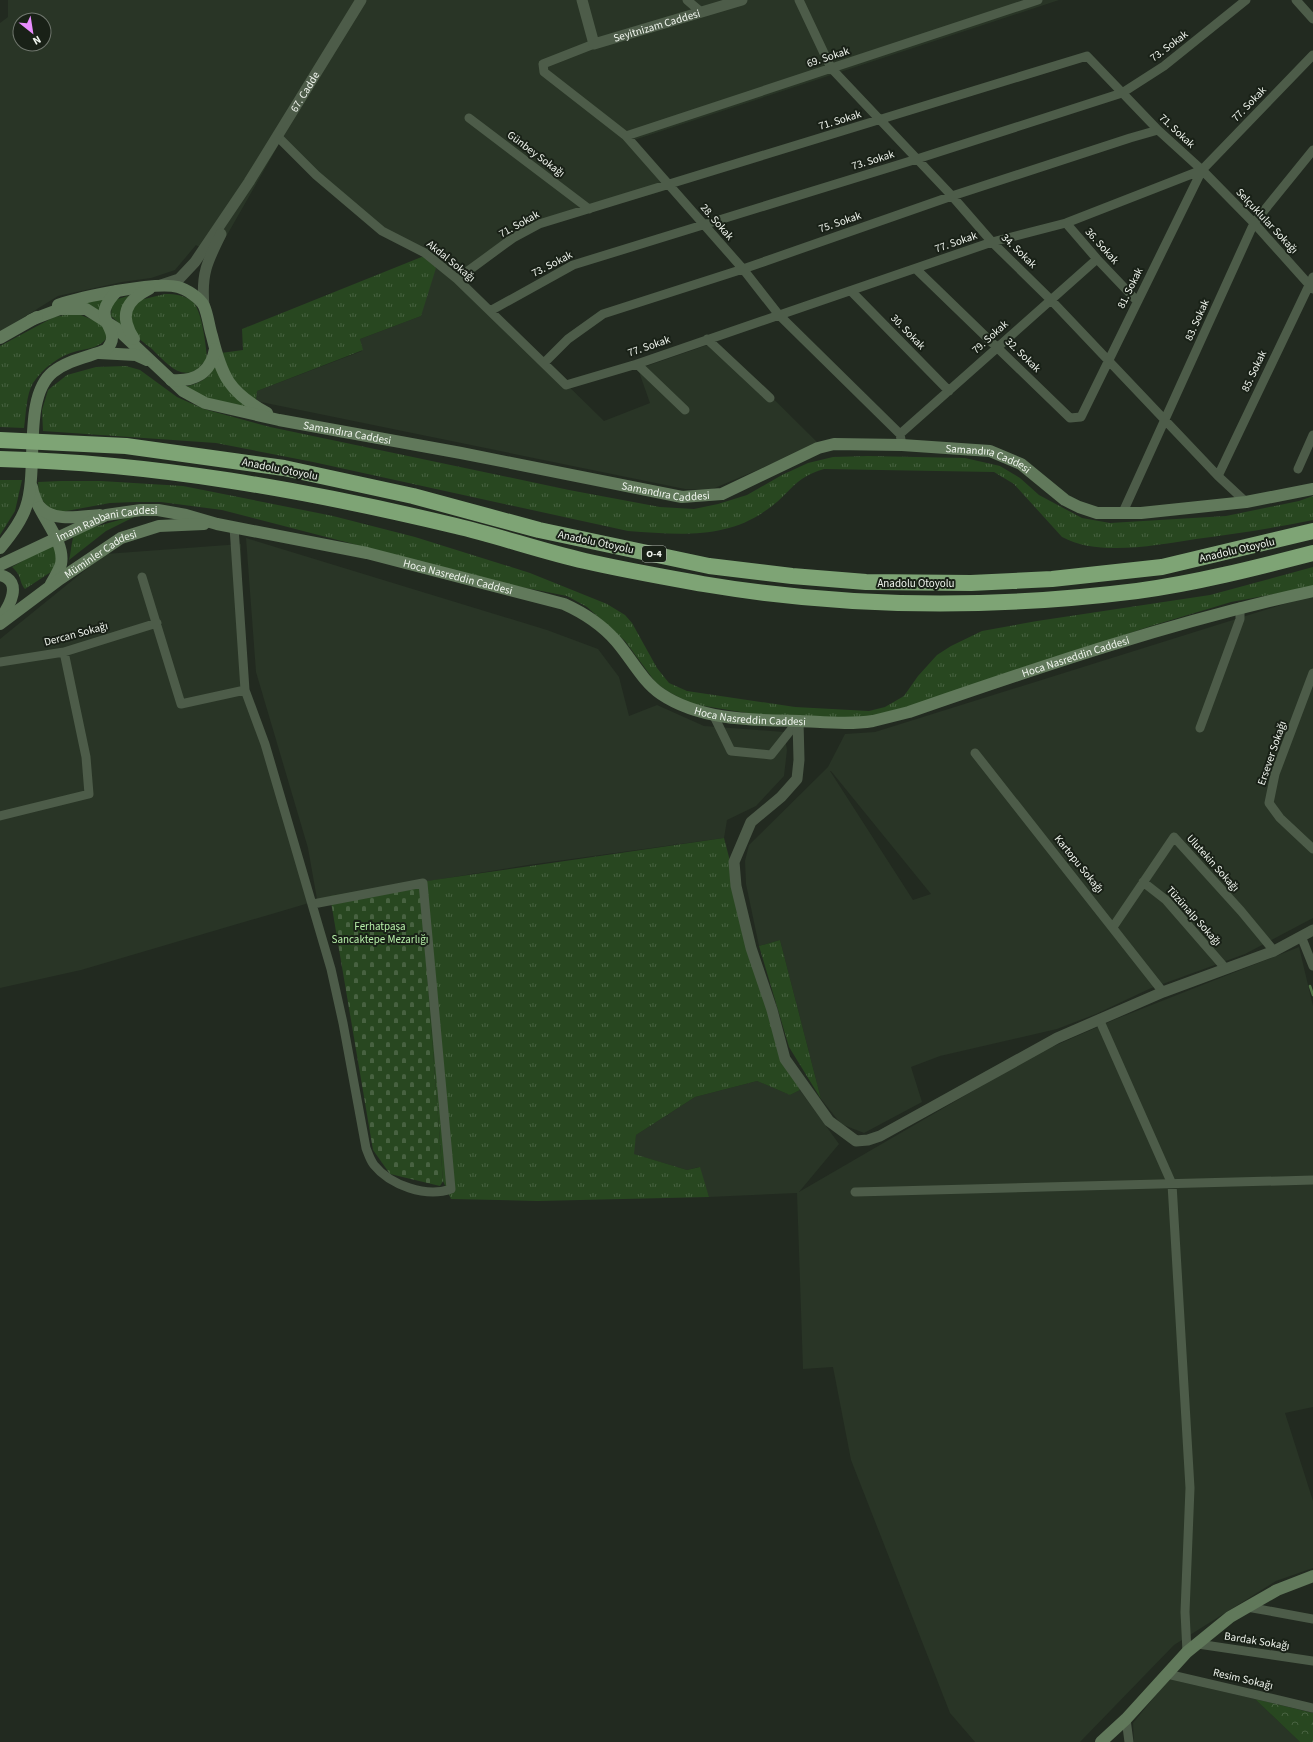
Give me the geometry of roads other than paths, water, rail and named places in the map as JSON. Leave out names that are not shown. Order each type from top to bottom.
[{"type":"highway","name":"Anadolu Otoyolu","points":[[0,440],[126,446],[270,466],[414,496],[539,530],[709,566],[792,576],[866,582],[971,583],[1052,579],[1162,567],[1313,531]]},
{"type":"highway","name":"Anadolu Otoyolu","points":[[0,459],[55,460],[173,471],[273,487],[459,527],[587,562],[702,584],[777,595],[895,602],[969,603],[1046,601],[1140,590],[1210,578],[1313,552]]},
{"type":"highway","points":[[0,466],[55,460]]},
{"type":"main road","points":[[138,348],[125,321],[125,311],[135,297],[153,287]]},
{"type":"main road","points":[[0,338],[58,305],[71,300],[117,291],[153,287],[178,287],[194,296],[204,306],[223,374],[229,384],[247,402],[279,420]]},
{"type":"main road","points":[[0,548],[18,524],[26,506],[31,482],[34,418],[37,399],[43,385],[52,373],[72,362],[106,350],[111,345],[113,338],[105,309],[117,291]]},
{"type":"main road","name":"Samandıra Caddesi","points":[[31,320],[60,309],[86,309],[116,328],[183,391],[205,403],[279,420],[461,453],[682,497],[722,494],[818,448],[834,444],[901,439],[990,451],[1021,464],[1065,500],[1079,507],[1097,512],[1141,513],[1246,502],[1313,489]]},
{"type":"main road","points":[[171,380],[191,379],[199,375],[213,361],[215,349]]},
{"type":"main road","points":[[99,353],[136,354],[154,363]]},
{"type":"main road","points":[[31,482],[35,501],[55,538],[61,556],[61,564],[49,587]]},
{"type":"main road","points":[[35,501],[44,512],[53,516],[106,515]]},
{"type":"main road","name":"İmam Rabbani Caddesi","points":[[0,564],[106,515],[141,510],[158,510],[186,515],[217,524]]},
{"type":"main road","name":"Hoca Nasreddin Caddesi","points":[[217,524],[367,553],[564,604],[583,613],[615,640],[646,679],[661,694],[682,704],[713,714],[729,717],[839,723],[873,721],[908,712],[1062,661],[1240,607],[1313,591]]},
{"type":"main road","name":"Müminler Caddesi","points":[[0,624],[49,587],[121,538],[139,531],[159,526],[217,524]]},
{"type":"main road","points":[[0,575],[12,583],[14,590],[9,606],[0,619]]},
{"type":"main road","points":[[1101,1742],[1126,1719],[1187,1652],[1230,1616],[1277,1590],[1313,1576]]},
{"type":"street","name":"67. Cadde","points":[[153,287],[179,278],[188,271],[248,182],[361,0]]},
{"type":"street","points":[[582,0],[594,44]]},
{"type":"street","points":[[687,0],[700,12]]},
{"type":"street","name":"Seyitnizam Caddesi","points":[[594,44],[742,0]]},
{"type":"street","name":"34. Sokak","points":[[799,0],[831,68],[918,159],[992,242],[1050,299],[1218,476],[1246,502]]},
{"type":"street","name":"69. Sokak","points":[[626,136],[1038,0]]},
{"type":"street","name":"73. Sokak","points":[[490,311],[573,265],[918,159],[1122,93],[1164,66],[1246,0]]},
{"type":"street","points":[[1296,0],[1313,19]]},
{"type":"street","name":"28. Sokak","points":[[594,44],[543,64],[544,72],[626,136],[743,269],[779,315],[901,439]]},
{"type":"street","name":"77. Sokak","points":[[566,385],[637,364],[992,242],[1066,223],[1202,170],[1313,55]]},
{"type":"street","name":"71. Sokak","points":[[457,279],[513,238],[539,224],[1087,56],[1158,130],[1202,170]]},
{"type":"street","name":"Günbey Sokağı","points":[[469,118],[589,209]]},
{"type":"street","name":"75. Sokak","points":[[544,363],[568,339],[603,314],[743,269],[952,196],[1158,130]]},
{"type":"street","name":"Akdal Sokağı","points":[[277,136],[316,175],[382,231],[425,253],[457,279],[566,385]]},
{"type":"street","name":"83. Sokak","points":[[1123,512],[1254,223],[1313,150]]},
{"type":"street","name":"Selçuklular Sokağı","points":[[1202,170],[1312,283]]},
{"type":"street","name":"81. Sokak","points":[[1081,417],[1202,170]]},
{"type":"street","name":"67. Cadde","points":[[204,306],[202,280],[206,267],[248,182]]},
{"type":"street","name":"36. Sokak","points":[[1066,223],[1097,259],[1137,301]]},
{"type":"street","name":"79. Sokak","points":[[901,439],[949,390],[1097,259]]},
{"type":"street","name":"32. Sokak","points":[[916,269],[1070,418],[1081,417]]},
{"type":"street","name":"85. Sokak","points":[[1218,476],[1312,283]]},
{"type":"street","name":"30. Sokak","points":[[851,291],[949,390]]},
{"type":"street","points":[[707,339],[770,398]]},
{"type":"street","points":[[637,364],[685,410]]},
{"type":"street","points":[[1298,468],[1313,435]]},
{"type":"street","points":[[234,527],[245,690],[265,744],[331,969],[343,1023],[366,1148],[373,1164],[384,1176],[402,1185],[424,1191],[442,1192],[450,1189],[423,883],[313,904]]},
{"type":"street","points":[[142,577],[180,704],[245,690]]},
{"type":"street","points":[[1200,728],[1240,619],[1240,607]]},
{"type":"street","name":"Dercan Sokağı","points":[[0,662],[64,652],[157,623]]},
{"type":"street","points":[[0,816],[89,794],[86,757],[64,652]]},
{"type":"street","name":"Ersever Sokağı","points":[[1313,673],[1275,774],[1269,803],[1280,818],[1313,850]]},
{"type":"street","points":[[713,714],[731,751],[771,755],[798,721]]},
{"type":"street","points":[[798,721],[799,760],[797,779],[781,798],[751,822],[734,862],[736,886],[751,948],[772,1010],[785,1059],[829,1121],[853,1140],[860,1141],[874,1139],[1032,1051],[1163,992],[1274,951],[1313,930]]},
{"type":"street","name":"Kartopu Sokağı","points":[[975,753],[1163,992]]},
{"type":"street","name":"Ulutekin Sokağı","points":[[1113,927],[1174,837],[1241,911],[1274,951]]},
{"type":"street","name":"Tüzünalp Sokağı","points":[[1143,882],[1166,900],[1226,969]]},
{"type":"street","points":[[1301,936],[1312,962]]},
{"type":"street","points":[[1099,1020],[1172,1184],[1190,1488],[1185,1612],[1187,1652]]},
{"type":"street","points":[[855,1192],[1313,1180]]},
{"type":"street","points":[[1247,1607],[1313,1619]]},
{"type":"street","name":"Bardak Sokağı","points":[[1198,1644],[1313,1661]]},
{"type":"street","name":"Resim Sokağı","points":[[1167,1674],[1313,1708]]},
{"type":"street","points":[[1126,1719],[1129,1742]]},
{"type":"waterway","points":[[1310,986],[1313,995]]},
{"type":"park label","name":"Ferhatpaşa Sancaktepe Mezarlığı","points":[[380,932]]}]
